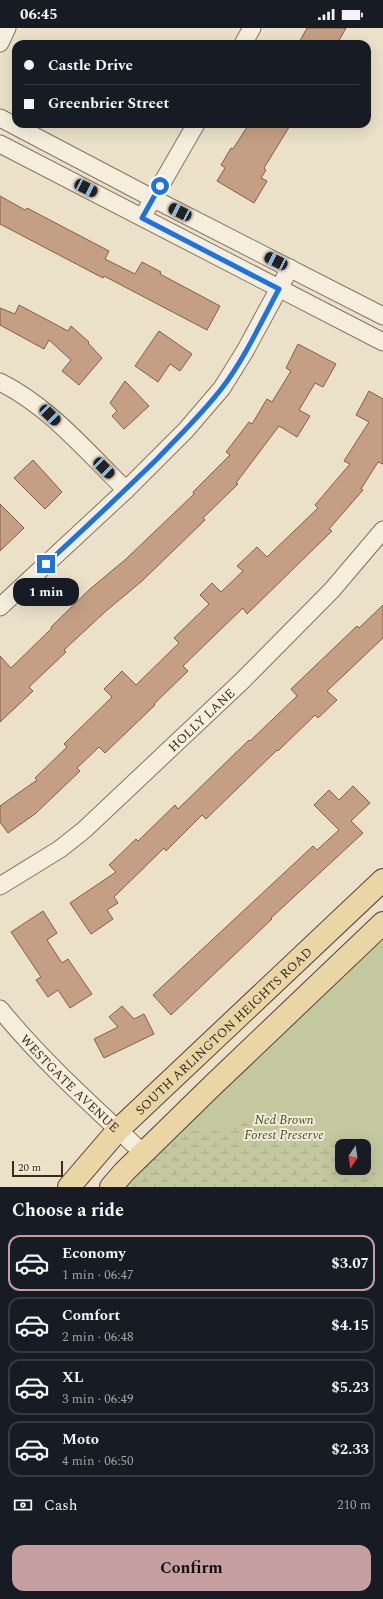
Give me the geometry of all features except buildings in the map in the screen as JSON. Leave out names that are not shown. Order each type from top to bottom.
[{"type":"main road","name":"SOUTH ARLINGTON HEIGHTS ROAD","points":[[69,1187],[118,1130],[383,880]]},
{"type":"main road","points":[[111,1187],[143,1153],[383,923]]},
{"type":"street","points":[[0,43],[8,28]]},
{"type":"street","points":[[245,40],[252,28]]},
{"type":"street","points":[[0,118],[12,124]]},
{"type":"street","points":[[19,128],[383,316]]},
{"type":"street","points":[[142,218],[152,198],[194,128]]},
{"type":"street","points":[[0,144],[383,342]]},
{"type":"street","points":[[0,606],[126,490],[186,430],[222,388],[245,351],[290,268]]},
{"type":"street","points":[[0,382],[23,394],[50,415],[126,490]]},
{"type":"street","name":"HOLLY LANE","points":[[0,886],[60,849],[84,830],[242,681],[332,590],[383,530]]},
{"type":"street","name":"WESTGATE AVENUE","points":[[0,1009],[58,1074],[143,1153]]},
{"type":"green space","name":"Ned Brown Forest Preserve","points":[[383,923],[383,1187],[133,1187],[190,1132],[163,1133]]},
{"type":"green space","points":[[269,1119],[324,1138],[335,1144],[335,1175],[371,1175],[371,1167],[381,1187],[111,1187],[163,1133],[213,1130]]},
{"type":"route","points":[[46,564],[126,490],[186,430],[222,388],[245,351],[279,289],[142,218],[160,186]]}]
